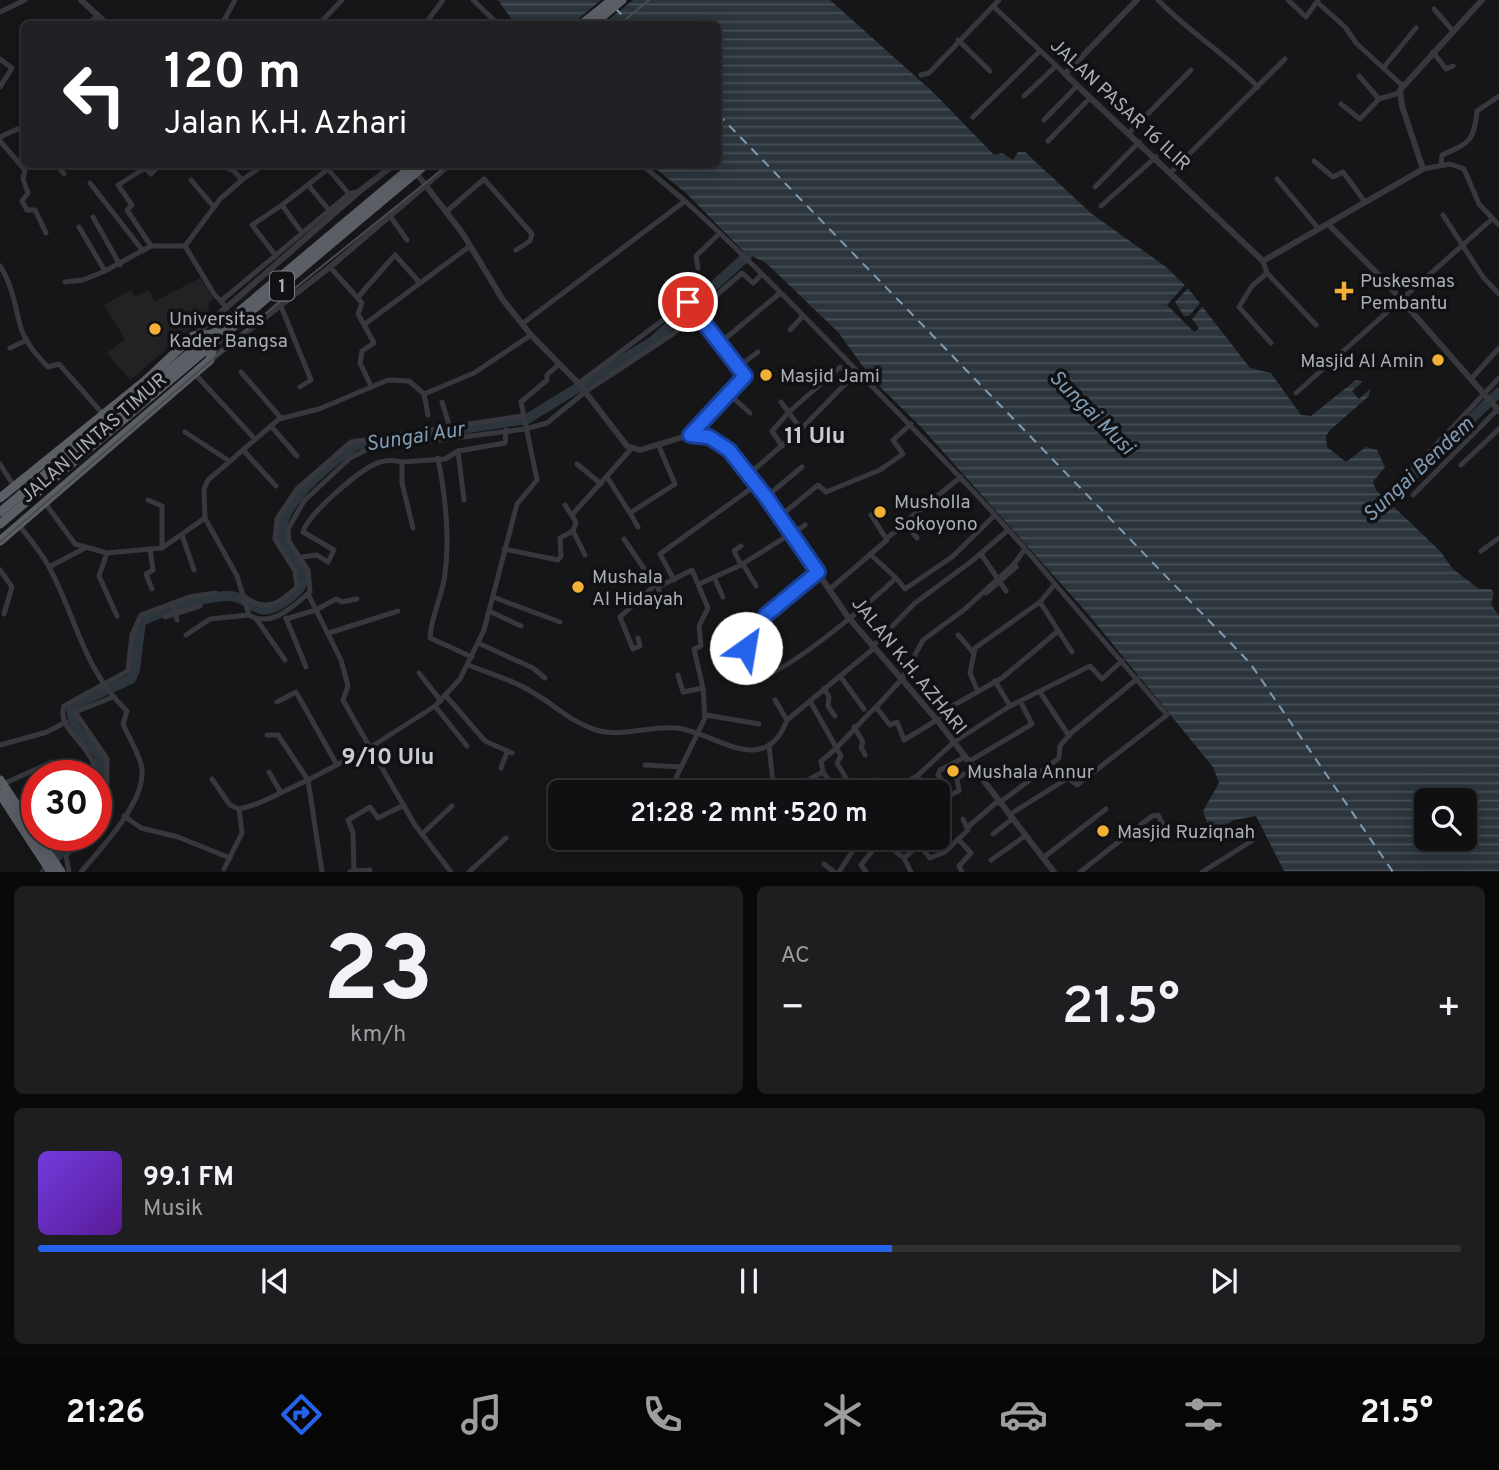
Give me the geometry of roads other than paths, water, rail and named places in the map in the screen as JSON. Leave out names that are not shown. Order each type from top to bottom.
[{"type":"highway","points":[[586,21],[612,0]]},
{"type":"highway","points":[[597,21],[622,0]]},
{"type":"highway","name":"1","points":[[213,346],[411,168]]},
{"type":"highway","name":"1","points":[[215,334],[421,168]]},
{"type":"highway","points":[[194,337],[215,334]]},
{"type":"highway","points":[[0,512],[99,442],[215,334]]},
{"type":"highway","name":"JALAN LINTAS TIMUR","points":[[0,498],[146,380],[194,337]]},
{"type":"highway","points":[[210,360],[213,346]]},
{"type":"highway","points":[[0,524],[38,485],[104,426],[213,346]]},
{"type":"highway","name":"JALAN LINTAS TIMUR","points":[[0,541],[210,360]]},
{"type":"highway","points":[[146,380],[166,381]]},
{"type":"highway","points":[[166,381],[167,396]]},
{"type":"highway","points":[[86,426],[104,426]]},
{"type":"highway","points":[[99,442],[100,453]]},
{"type":"highway","points":[[1,786],[61,871]]},
{"type":"highway","points":[[47,854],[51,872]]},
{"type":"street","points":[[0,12],[24,0]]},
{"type":"street","points":[[224,21],[236,0]]},
{"type":"street","points":[[323,21],[342,0]]},
{"type":"street","points":[[427,21],[443,0]]},
{"type":"street","points":[[473,0],[495,21]]},
{"type":"street","points":[[921,75],[929,73],[999,0]]},
{"type":"street","points":[[1065,74],[1137,0]]},
{"type":"street","points":[[1158,0],[1185,28],[1231,60],[1258,88]]},
{"type":"street","points":[[1288,0],[1306,17],[1317,1],[1347,30],[1357,44],[1384,67],[1401,90],[1407,123],[1423,169]]},
{"type":"street","points":[[83,1],[103,21]]},
{"type":"street","points":[[1341,104],[1360,119],[1379,99],[1401,90],[1479,1]]},
{"type":"street","name":"JALAN PASAR 16 ILIR","points":[[993,6],[1089,99],[1156,157],[1263,261]]},
{"type":"street","points":[[1434,9],[1453,31]]},
{"type":"street","points":[[91,21],[97,16]]},
{"type":"street","points":[[1384,67],[1416,28]]},
{"type":"street","points":[[958,40],[990,71]]},
{"type":"street","points":[[972,117],[1040,51]]},
{"type":"street","points":[[1433,52],[1446,69],[1453,66]]},
{"type":"street","points":[[0,59],[12,68],[0,87]]},
{"type":"street","points":[[1171,172],[1285,59]]},
{"type":"street","points":[[1024,96],[1056,66]]},
{"type":"street","points":[[1129,133],[1191,70]]},
{"type":"street","points":[[1359,76],[1379,99]]},
{"type":"street","points":[[1044,120],[1077,86]]},
{"type":"street","points":[[1441,164],[1442,155],[1463,145],[1475,132],[1477,111],[1499,96]]},
{"type":"street","points":[[1048,141],[1089,99]]},
{"type":"street","points":[[0,127],[1,138],[21,165]]},
{"type":"street","points":[[1,138],[21,128]]},
{"type":"street","points":[[1095,187],[1139,142]]},
{"type":"street","points":[[1101,206],[1156,157]]},
{"type":"street","points":[[1314,161],[1333,177],[1343,172],[1365,202]]},
{"type":"street","points":[[1316,325],[1267,273],[1263,261],[1423,169],[1441,164],[1464,169],[1479,204],[1499,225]]},
{"type":"street","points":[[24,168],[23,179],[28,193],[22,201],[27,210],[35,210],[46,233]]},
{"type":"street","points":[[59,168],[64,174]]},
{"type":"street","points":[[140,168],[118,185],[132,205],[127,210],[151,246]]},
{"type":"street","points":[[226,168],[234,171],[242,180]]},
{"type":"street","points":[[188,250],[214,207],[242,180],[259,168]]},
{"type":"street","points":[[194,337],[351,197],[390,168]]},
{"type":"street","points":[[413,168],[522,324],[582,388],[631,449]]},
{"type":"street","points":[[210,360],[330,267],[446,168]]},
{"type":"street","points":[[645,168],[720,233],[803,316],[855,374],[911,424],[1009,530],[1167,715],[1077,785],[1068,778],[1011,817],[993,834]]},
{"type":"street","points":[[276,256],[252,225],[330,169],[351,197]]},
{"type":"street","points":[[446,212],[484,179],[533,234],[530,241],[516,250]]},
{"type":"street","points":[[1278,179],[1318,228]]},
{"type":"street","points":[[191,180],[214,207]]},
{"type":"street","points":[[90,183],[143,251]]},
{"type":"street","points":[[308,185],[329,210]]},
{"type":"street","points":[[220,301],[329,210],[351,197]]},
{"type":"street","points":[[522,324],[685,201]]},
{"type":"street","points":[[282,205],[302,233]]},
{"type":"street","points":[[1443,215],[1461,245],[1499,294]]},
{"type":"street","points":[[390,216],[407,240]]},
{"type":"street","points":[[93,217],[120,265]]},
{"type":"street","points":[[1296,393],[1492,219]]},
{"type":"street","points":[[1328,224],[1400,299],[1498,409],[1413,495]]},
{"type":"street","points":[[79,227],[105,271]]},
{"type":"street","points":[[698,268],[695,257],[720,233]]},
{"type":"street","points":[[65,282],[83,281],[120,265],[151,246],[188,250]]},
{"type":"street","points":[[365,324],[470,246]]},
{"type":"street","points":[[188,250],[227,308]]},
{"type":"street","points":[[358,297],[396,255],[420,283]]},
{"type":"street","points":[[0,266],[27,340],[48,367],[58,364],[102,413]]},
{"type":"street","points":[[330,267],[362,303],[358,314],[374,343],[362,351],[359,362],[371,386]]},
{"type":"street","points":[[582,388],[643,354],[742,273],[753,283],[760,276]]},
{"type":"street","points":[[1267,273],[1252,286],[1239,307],[1271,343]]},
{"type":"street","points":[[721,342],[779,294]]},
{"type":"street","points":[[284,616],[308,594],[311,581],[302,556],[287,536],[289,523],[315,489],[354,447],[525,428],[552,420],[582,388],[686,302],[690,304],[745,376],[690,435],[631,449],[572,515]]},
{"type":"street","points":[[280,304],[311,381],[300,387]]},
{"type":"street","points":[[790,330],[803,316]]},
{"type":"street","points":[[424,394],[474,373],[531,335]]},
{"type":"street","points":[[10,348],[27,340]]},
{"type":"street","points":[[636,344],[643,354]]},
{"type":"street","points":[[1471,379],[1499,348]]},
{"type":"street","points":[[739,366],[758,352]]},
{"type":"street","points":[[212,779],[230,804],[239,809],[256,806],[280,791],[308,780],[371,747],[441,701],[468,665],[489,611],[498,599],[517,504],[537,480],[521,402],[547,380],[547,375],[559,364]]},
{"type":"street","points":[[782,446],[772,431],[841,367],[855,374]]},
{"type":"street","points":[[241,372],[281,418]]},
{"type":"street","points":[[194,373],[255,439]]},
{"type":"street","points":[[749,474],[801,429],[855,374]]},
{"type":"street","points":[[1399,484],[1486,396],[1499,378]]},
{"type":"street","points":[[285,660],[257,620],[248,613],[245,598],[221,543],[205,519],[206,484],[281,418],[319,408],[388,380],[408,380],[424,394],[428,415]]},
{"type":"street","points":[[729,394],[750,413]]},
{"type":"street","points":[[442,402],[450,428]]},
{"type":"street","points":[[781,402],[801,429]]},
{"type":"street","points":[[245,598],[258,606],[271,606],[297,587],[295,571],[275,539],[279,519],[297,489],[354,447],[522,416]]},
{"type":"street","points":[[779,516],[818,485],[826,492],[884,468],[903,454],[893,439],[911,424]]},
{"type":"street","points":[[271,426],[297,456]]},
{"type":"street","points":[[1461,465],[1499,429]]},
{"type":"street","points":[[302,556],[317,555],[328,562],[334,550],[304,535],[309,519],[365,470],[379,462],[445,459],[458,451],[505,443],[506,430]]},
{"type":"street","points":[[185,432],[229,461]]},
{"type":"street","name":"JALAN K.H. AZHARI","points":[[690,435],[715,439],[749,474],[848,617],[872,648],[937,720],[1054,872]]},
{"type":"street","points":[[631,513],[674,486],[657,444]]},
{"type":"street","points":[[243,450],[276,486]]},
{"type":"street","points":[[458,451],[464,500]]},
{"type":"street","points":[[438,458],[444,490],[446,573],[434,607],[430,638],[472,657]]},
{"type":"street","points":[[402,462],[402,483],[413,528]]},
{"type":"street","points":[[0,464],[14,486]]},
{"type":"street","points":[[577,464],[601,484]]},
{"type":"street","points":[[766,497],[802,467]]},
{"type":"street","points":[[607,477],[638,527]]},
{"type":"street","points":[[830,589],[961,477]]},
{"type":"street","points":[[674,580],[660,554],[756,485]]},
{"type":"street","points":[[148,500],[162,506],[162,548]]},
{"type":"street","points":[[45,503],[75,544],[107,553],[162,548],[205,519]]},
{"type":"street","points":[[506,550],[558,560],[561,556],[560,538],[573,531],[577,524],[565,505]]},
{"type":"street","points":[[871,515],[887,538]]},
{"type":"street","points":[[870,554],[896,578],[902,588],[908,588],[952,557],[995,515]]},
{"type":"street","points":[[279,519],[289,523]]},
{"type":"street","points":[[19,525],[49,566],[84,652],[112,696],[128,714],[123,726],[138,756],[142,775],[141,787],[124,816],[81,872]]},
{"type":"street","points":[[699,584],[742,565],[805,525]]},
{"type":"street","points":[[904,525],[917,538]]},
{"type":"street","points":[[468,665],[522,686],[572,721],[599,732],[675,727],[741,750],[769,745],[783,731],[787,720],[872,648],[915,603],[1009,530]]},
{"type":"street","points":[[573,531],[585,555]]},
{"type":"street","points":[[181,534],[194,570]]},
{"type":"street","points":[[1481,551],[1499,538]]},
{"type":"street","points":[[624,539],[656,586],[661,600]]},
{"type":"street","points":[[741,546],[734,551],[757,586]]},
{"type":"street","points":[[49,566],[85,548]]},
{"type":"street","points":[[150,549],[153,570],[146,574],[152,589]]},
{"type":"street","points":[[986,593],[1025,549]]},
{"type":"street","points":[[107,553],[99,576],[117,616]]},
{"type":"street","points":[[981,554],[1006,591]]},
{"type":"street","points":[[829,780],[823,772],[821,761],[837,749],[854,727],[902,679],[923,640],[1016,568]]},
{"type":"street","points":[[0,570],[12,587],[4,614]]},
{"type":"street","points":[[638,638],[640,646],[633,649],[620,617],[656,586],[692,570],[708,610],[699,626],[701,646],[694,649],[706,715],[676,780]]},
{"type":"street","points":[[818,572],[766,615],[760,628],[745,635],[753,676],[757,679],[785,667],[896,578]]},
{"type":"street","points":[[714,578],[723,597]]},
{"type":"street","points":[[978,692],[970,673],[973,652],[1040,602],[1055,584]]},
{"type":"street","points":[[165,617],[216,593]]},
{"type":"street","points":[[308,594],[338,650],[348,685],[343,700],[422,834],[451,872]]},
{"type":"street","points":[[257,620],[316,610],[336,599],[342,602],[356,599]]},
{"type":"street","points":[[498,599],[560,622]]},
{"type":"street","points":[[1040,602],[1072,652]]},
{"type":"street","points":[[95,760],[66,722],[64,706],[106,687],[128,671],[132,635],[141,615],[200,606]]},
{"type":"street","points":[[329,633],[398,611]]},
{"type":"street","points":[[489,611],[521,626]]},
{"type":"street","points":[[186,635],[210,619],[248,613]]},
{"type":"street","points":[[284,616],[306,667]]},
{"type":"street","points":[[876,707],[890,725],[897,722],[904,740],[995,681],[1058,631]]},
{"type":"street","points":[[958,635],[973,652]]},
{"type":"street","points":[[478,643],[533,668],[545,678]]},
{"type":"street","points":[[910,780],[1010,706],[1090,666],[1103,679],[1122,661]]},
{"type":"street","points":[[419,673],[441,701],[467,746]]},
{"type":"street","points":[[678,675],[683,692],[703,688]]},
{"type":"street","points":[[840,676],[864,709]]},
{"type":"street","points":[[904,858],[919,845],[930,858],[943,853],[968,827],[1059,758],[1061,744],[1138,678]]},
{"type":"street","points":[[995,681],[1010,706]]},
{"type":"street","points":[[824,688],[829,697],[828,706],[835,716]]},
{"type":"street","points":[[277,702],[296,692],[337,765]]},
{"type":"street","points":[[1040,692],[1069,736]]},
{"type":"street","points":[[107,760],[75,712],[112,696]]},
{"type":"street","points":[[775,700],[787,720]]},
{"type":"street","points":[[441,701],[485,741],[509,753],[501,768]]},
{"type":"street","points":[[810,701],[841,756],[837,763],[848,780]]},
{"type":"street","points":[[942,780],[938,775],[940,769],[966,759],[1032,724],[1020,701]]},
{"type":"street","points":[[706,715],[758,724]]},
{"type":"street","points":[[0,745],[47,732],[66,722]]},
{"type":"street","points":[[854,727],[863,741],[861,747],[865,755]]},
{"type":"street","points":[[267,735],[278,735],[308,780],[322,872]]},
{"type":"street","points":[[769,745],[776,780]]},
{"type":"street","points":[[645,765],[681,766]]},
{"type":"street","points":[[950,796],[959,792],[957,778],[974,769]]},
{"type":"street","points":[[270,772],[280,791]]},
{"type":"street","points":[[805,780],[823,772]]},
{"type":"street","points":[[917,776],[920,780]]},
{"type":"street","points":[[1,786],[21,777]]},
{"type":"street","points":[[370,870],[352,871],[353,833],[348,820],[368,808],[379,818],[404,805]]},
{"type":"street","points":[[422,834],[452,806]]},
{"type":"street","points":[[225,869],[242,833],[239,809]]},
{"type":"street","points":[[1043,858],[1106,809]]},
{"type":"street","points":[[1080,872],[1152,816],[1158,815],[1166,830]]},
{"type":"street","points":[[124,816],[141,828],[178,837],[189,844],[230,858]]},
{"type":"street","points":[[962,819],[968,827]]},
{"type":"street","points":[[991,860],[1025,836]]},
{"type":"street","points":[[469,872],[506,838]]},
{"type":"street","points":[[958,839],[971,853],[959,866],[962,872]]},
{"type":"street","points":[[1202,872],[1255,839]]},
{"type":"street","points":[[839,872],[854,850]]},
{"type":"street","points":[[866,872],[861,865],[871,850]]},
{"type":"street","points":[[893,850],[904,858],[911,872]]},
{"type":"street","points":[[47,854],[50,851]]},
{"type":"street","points":[[69,872],[66,856],[70,851]]},
{"type":"street","points":[[824,864],[834,872]]},
{"type":"water","name":"Sungai Musi","points":[[498,0],[830,0],[935,94],[994,155],[1002,153],[1013,160],[1018,152],[1025,152],[1092,214],[1166,267],[1188,288],[1250,368],[1271,373],[1301,415],[1311,416],[1356,380],[1370,384],[1369,396],[1330,430],[1326,436],[1327,447],[1346,462],[1366,447],[1377,450],[1385,467],[1373,482],[1376,490],[1440,551],[1453,569],[1479,589],[1491,589],[1494,593],[1491,604],[1499,616],[1499,871],[1284,871],[1256,816],[1234,820],[1220,828],[1208,825],[1203,811],[1219,783],[1213,767],[1088,614],[921,427],[872,379],[838,332],[766,263],[744,252],[686,193],[655,168],[721,168],[721,21],[513,21]]},
{"type":"waterway","name":"Sungai Aur","points":[[100,760],[99,755],[75,727],[71,710],[74,705],[131,679],[135,670],[141,621],[182,605],[214,597],[235,597],[261,609],[277,606],[289,598],[302,584],[304,576],[283,539],[282,527],[287,513],[307,486],[346,452],[356,445],[527,419],[653,341],[748,255]]},
{"type":"waterway","name":"Sungai Bendem","points":[[1378,510],[1499,392]]},
{"type":"waterway","name":"Sungai Aur","points":[[45,872],[61,851]]},
{"type":"tram line","points":[[624,21],[649,0]]},
{"type":"tram line","points":[[0,542],[300,284],[444,168]]},
{"type":"place","name":"Puskesmas Pembantu","points":[[1344,291]]},
{"type":"place","name":"Universitas Kader Bangsa","points":[[155,329]]},
{"type":"place","name":"Masjid Al Amin","points":[[1438,360]]},
{"type":"place","name":"Masjid Jami","points":[[766,375]]},
{"type":"place","name":"Musholla Sokoyono","points":[[880,512]]},
{"type":"place","name":"Mushala Al Hidayah","points":[[578,587]]},
{"type":"place","name":"Mushala Annur","points":[[953,771]]},
{"type":"place","name":"Masjid Ruziqnah","points":[[1103,831]]},
{"type":"district","name":"11 Ulu","points":[[815,435]]},
{"type":"district","name":"9/10 Ulu","points":[[388,756]]}]
